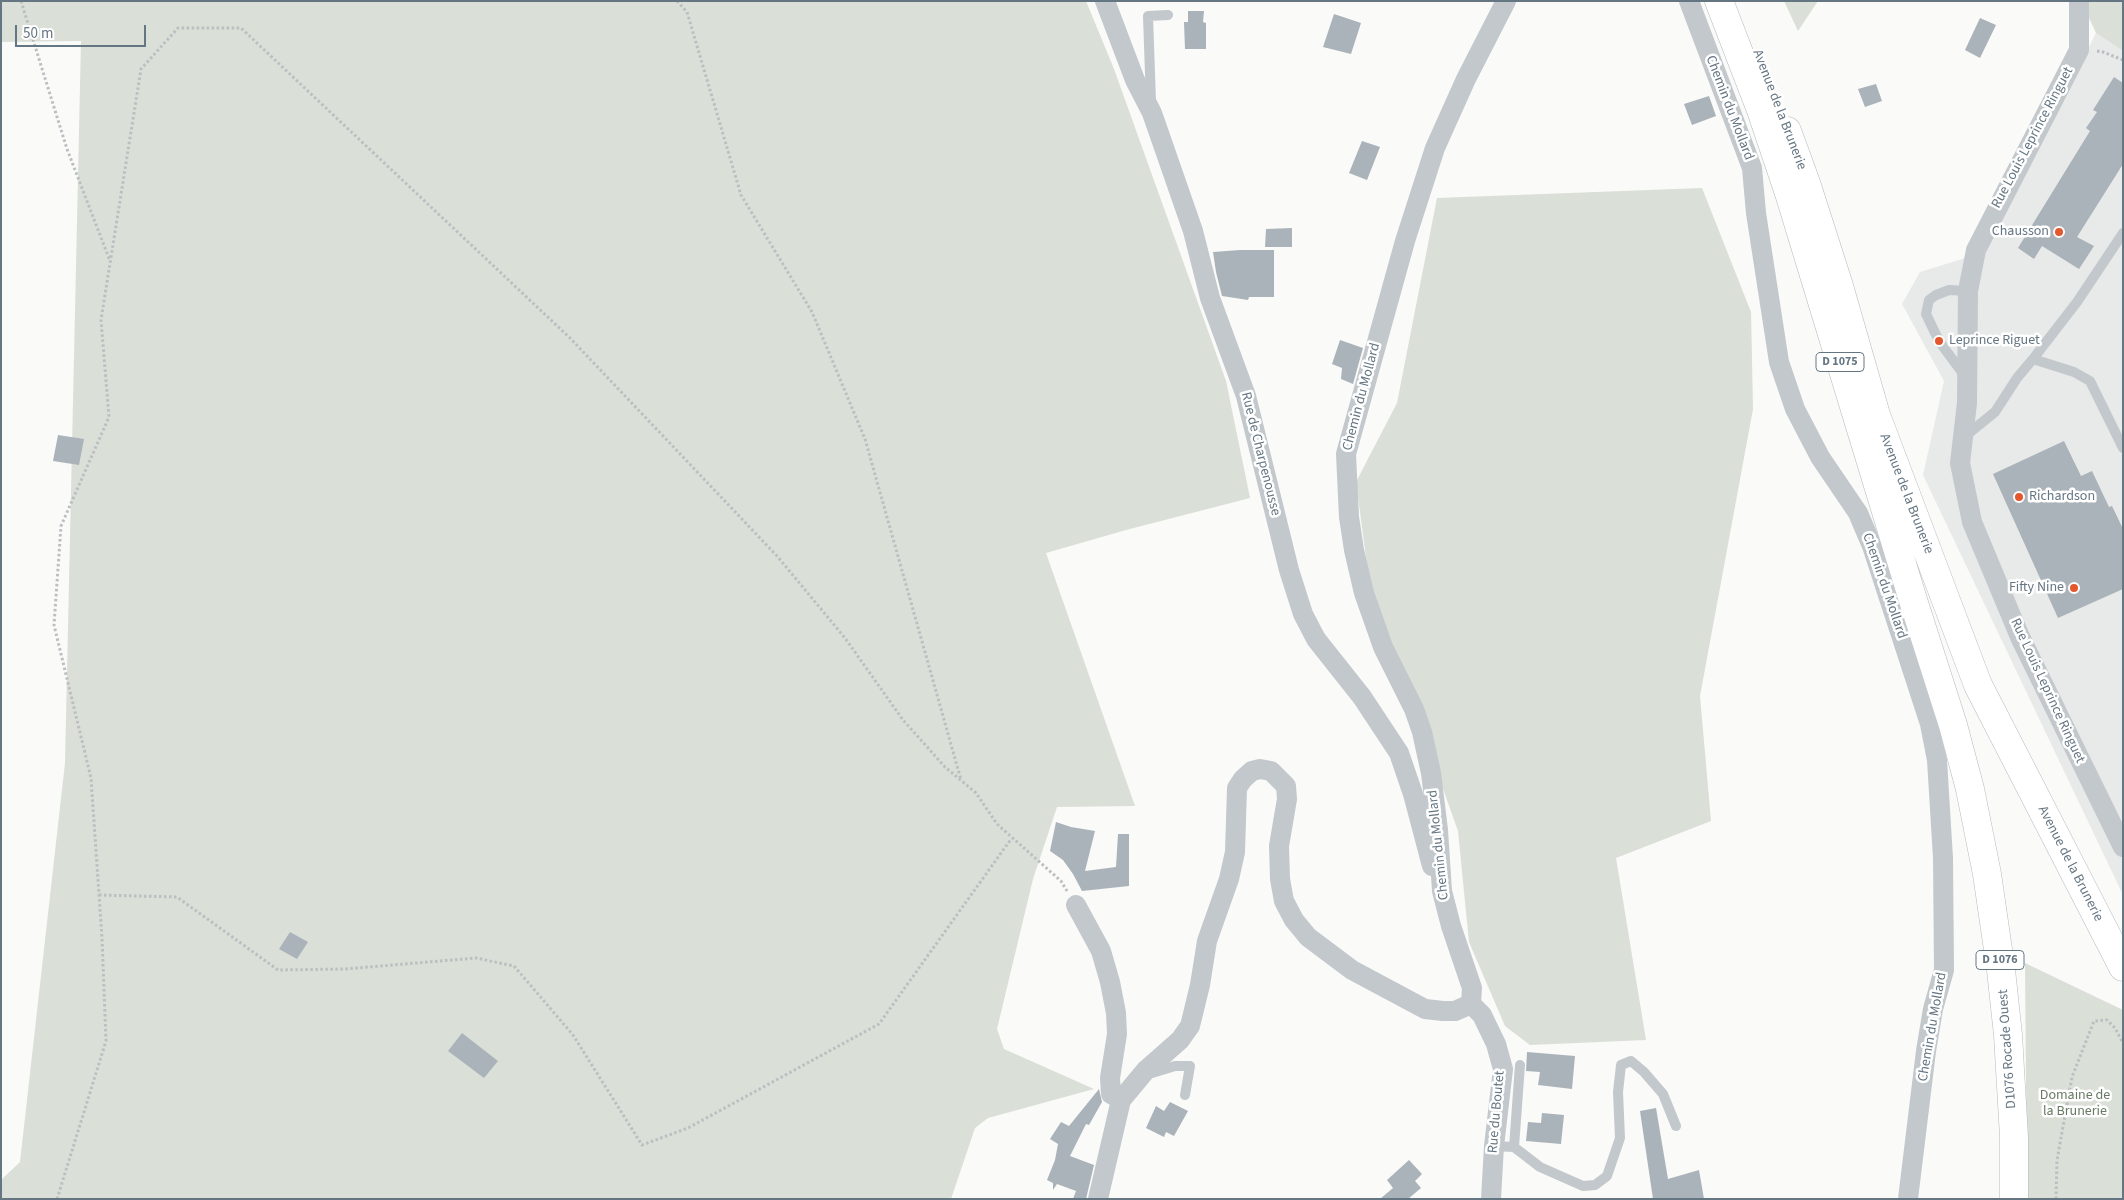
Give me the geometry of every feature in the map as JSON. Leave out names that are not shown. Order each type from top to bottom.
[{"type":"main road","name":"D 1075","points":[[1719,1],[1761,110],[1789,194],[1910,591],[1953,725]]},
{"type":"main road","name":"Avenue de la Brunerie","points":[[1737,1],[1806,183],[1839,286],[1876,415],[1978,686],[2123,967]]},
{"type":"main road","name":"D 1075","points":[[1876,415],[1926,583],[1953,725]]},
{"type":"main road","name":"D1076 Rocade Ouest","points":[[1953,725],[1972,799],[1987,874],[2001,970],[2008,1035],[2014,1137],[2014,1199]]},
{"type":"street","name":"Rue de Charpenousse","points":[[1105,1],[1135,80],[1152,113],[1193,231],[1210,298],[1246,396],[1289,570],[1303,614],[1316,639],[1362,696],[1399,753],[1413,794],[1430,862],[1442,890]]},
{"type":"street","name":"Chemin du Mollard","points":[[1470,1004],[1472,988],[1451,926],[1442,890],[1438,830],[1431,773],[1414,708],[1383,647],[1364,593],[1354,550],[1349,518],[1346,454],[1405,240],[1435,148],[1466,79],[1506,1]]},
{"type":"street","name":"Chemin du Mollard","points":[[1689,1],[1752,168],[1756,213],[1781,370],[1795,409],[1820,457],[1858,513],[1872,546],[1930,724],[1937,760],[1943,858],[1944,970],[1933,1009],[1908,1199]]},
{"type":"street","points":[[2078,1],[2080,50]]},
{"type":"street","name":"Rue Louis Leprince Ringuet","points":[[2080,50],[1976,250],[1968,291],[1968,380],[1960,463],[1972,522],[2020,637],[2123,847]]},
{"type":"street","points":[[1098,1199],[1121,1100],[1140,1077],[1180,1040],[1190,1026],[1200,985],[1207,941],[1230,878],[1233,861],[1237,788],[1252,771],[1260,769],[1271,771],[1286,786],[1287,798],[1279,846],[1280,878],[1284,901],[1308,937],[1352,970],[1425,1008],[1442,1012],[1455,1011],[1470,1004]]},
{"type":"street","points":[[1076,905],[1102,951],[1110,982],[1116,1013],[1117,1034],[1110,1078],[1111,1094],[1121,1100]]},
{"type":"street","name":"Rue du Boutet","points":[[1470,1004],[1482,1015],[1496,1044],[1503,1069],[1494,1146],[1491,1199]]},
{"type":"lane","points":[[1152,113],[1148,16],[1168,15]]},
{"type":"lane","points":[[1963,438],[1995,412],[2017,378],[2077,302],[2123,233]]},
{"type":"lane","points":[[1968,291],[1949,290],[1936,294],[1929,300],[1926,314],[1939,341],[1968,380]]},
{"type":"lane","points":[[2033,359],[2074,372],[2090,381],[2123,448]]},
{"type":"lane","points":[[1494,1146],[1514,1147],[1540,1167],[1583,1186],[1595,1185],[1607,1176],[1620,1138],[1618,1092],[1622,1065],[1631,1061],[1644,1072],[1663,1094],[1676,1126]]},
{"type":"lane","points":[[1514,1147],[1520,1065]]},
{"type":"lane","points":[[1140,1077],[1175,1066],[1190,1066],[1185,1095]]},
{"type":"path","points":[[21,1],[67,149],[110,261]]},
{"type":"path","points":[[678,1],[687,12],[741,195],[812,312],[865,439],[962,781]]},
{"type":"path","points":[[57,1199],[106,1041],[91,778],[54,625],[61,526],[109,417],[101,320],[141,69],[178,28],[241,28],[570,338],[777,556],[844,638],[903,720],[945,767],[976,793],[997,824],[1061,881],[1076,905]]},
{"type":"path","points":[[2080,50],[2103,52],[2123,60]]},
{"type":"path","points":[[99,895],[177,897],[278,970],[345,969],[476,958],[514,966],[573,1035],[642,1145],[688,1128],[879,1024],[1011,838]]},
{"type":"path","points":[[2056,1199],[2057,1160],[2072,1077],[2094,1021],[2107,1020],[2115,1028],[2123,1043]]},
{"type":"shaded area","points":[[2096,33],[2123,51],[2123,895],[1923,475],[1944,381],[1902,304],[1920,272],[1985,252]]},
{"type":"green space","points":[[1,1],[1086,1],[1114,69],[1226,381],[1250,498],[1046,553],[1135,806],[1057,807],[1033,879],[997,1029],[1004,1049],[1094,1089],[988,1118],[975,1128],[951,1199],[1,1199],[1,1180],[20,1162],[65,763],[81,41],[1,42]]},
{"type":"green space","points":[[1784,1],[1818,1],[1798,31]]},
{"type":"green space","points":[[2081,1],[2123,1],[2123,51],[2096,33]]},
{"type":"green space","points":[[1702,188],[1751,312],[1753,409],[1700,696],[1711,821],[1616,858],[1646,1040],[1530,1045],[1505,1026],[1469,942],[1458,831],[1369,580],[1356,482],[1397,403],[1437,198]]},
{"type":"green space","name":"Domaine de la Brunerie","points":[[2025,963],[2123,1010],[2123,1199],[2027,1199]]},
{"type":"building","points":[[1188,11],[1204,11],[1203,22],[1206,23],[1206,49],[1185,49],[1184,22],[1188,22]]},
{"type":"building","points":[[1334,14],[1361,23],[1351,54],[1323,47]]},
{"type":"building","points":[[1980,18],[1996,25],[1980,58],[1965,50]]},
{"type":"building","points":[[2114,77],[2123,83],[2123,164],[2077,237],[2094,246],[2079,269],[2042,246],[2034,259],[2018,248],[2090,131],[2086,128],[2097,112],[2093,110]]},
{"type":"building","points":[[1876,84],[1882,101],[1865,107],[1858,89]]},
{"type":"building","points":[[1709,96],[1716,116],[1692,125],[1684,104]]},
{"type":"building","points":[[1362,141],[1380,147],[1367,180],[1349,173]]},
{"type":"building","points":[[1292,228],[1292,247],[1265,247],[1266,229]]},
{"type":"building","points":[[1274,250],[1274,297],[1249,297],[1248,300],[1222,296],[1213,252]]},
{"type":"building","points":[[1340,340],[1363,348],[1353,384],[1341,379],[1342,368],[1332,364]]},
{"type":"building","points":[[58,435],[84,439],[79,465],[53,461]]},
{"type":"building","points":[[2064,441],[2081,476],[2092,471],[2109,507],[2112,506],[2123,529],[2123,589],[2058,618],[1993,474]]},
{"type":"building","points":[[1056,822],[1095,831],[1085,871],[1116,867],[1118,834],[1129,834],[1129,886],[1082,891],[1063,860],[1050,851]]},
{"type":"building","points":[[290,932],[308,942],[297,959],[279,949]]},
{"type":"building","points":[[462,1033],[498,1061],[484,1078],[448,1051]]},
{"type":"building","points":[[1527,1052],[1575,1056],[1572,1089],[1538,1085],[1540,1072],[1526,1071]]},
{"type":"building","points":[[1099,1089],[1102,1102],[1089,1125],[1086,1124],[1070,1156],[1094,1165],[1086,1199],[1073,1199],[1076,1191],[1057,1184],[1053,1190],[1053,1183],[1047,1180],[1055,1160],[1058,1144],[1050,1139],[1061,1122],[1069,1126]]},
{"type":"building","points":[[1170,1102],[1188,1111],[1174,1136],[1166,1132],[1164,1137],[1146,1128],[1156,1106],[1164,1111]]},
{"type":"building","points":[[1656,1108],[1668,1179],[1699,1170],[1704,1199],[1653,1199],[1640,1111]]},
{"type":"building","points":[[1542,1113],[1564,1115],[1561,1144],[1526,1141],[1528,1122],[1541,1123]]},
{"type":"building","points":[[1409,1160],[1422,1174],[1415,1181],[1421,1188],[1408,1199],[1380,1199],[1393,1188],[1387,1180]]},
{"type":"place","name":"Chausson","points":[[2059,232]]},
{"type":"place","name":"Leprince Riguet","points":[[1939,341]]},
{"type":"place","name":"Richardson","points":[[2019,497]]},
{"type":"place","name":"Fifty Nine","points":[[2074,588]]}]
